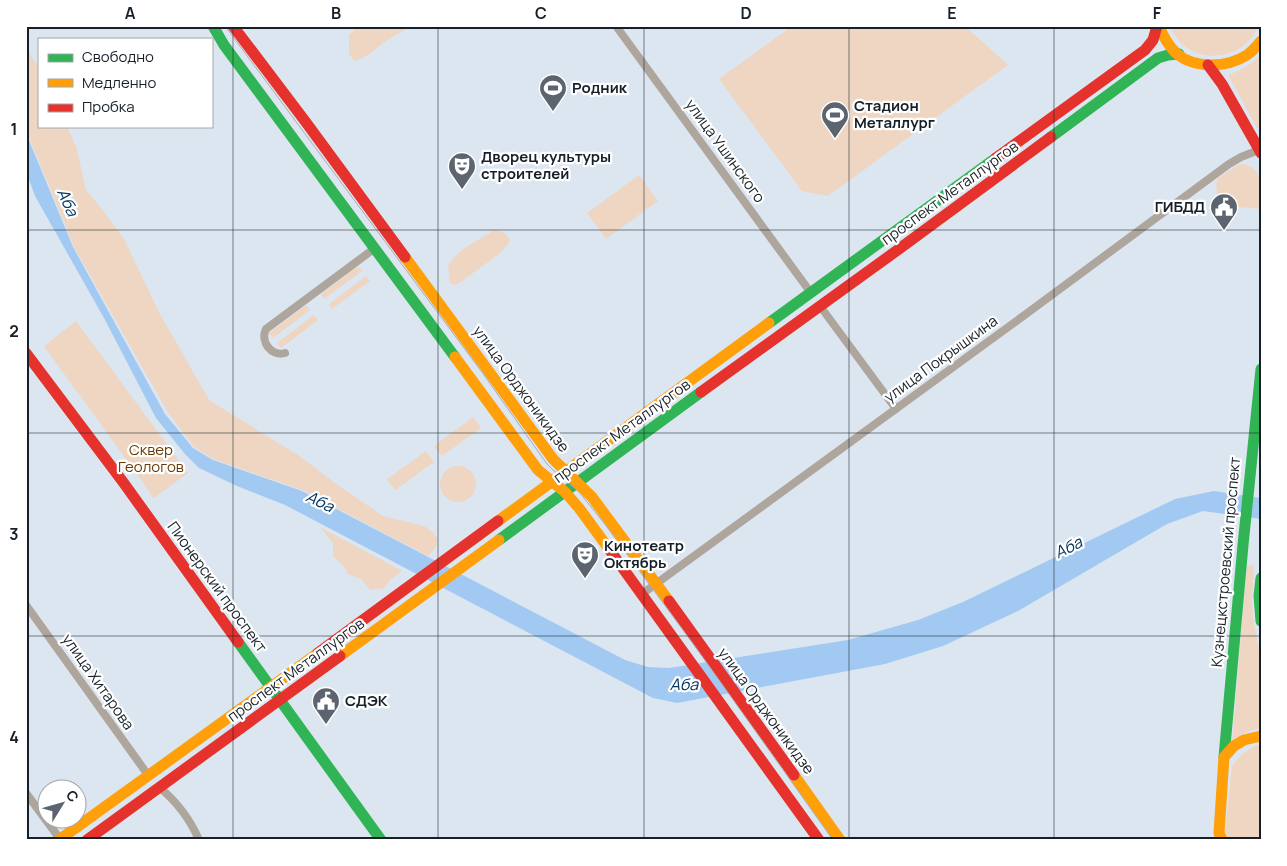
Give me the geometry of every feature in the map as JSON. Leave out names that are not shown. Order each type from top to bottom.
[{"type":"main road","points":[[213,26],[224,45],[538,470],[565,492],[579,508],[819,840]]},
{"type":"main road","points":[[224,45],[232,26]]},
{"type":"main road","name":"улица Орджоникидзе","points":[[232,26],[305,121],[553,460],[592,497],[740,698],[840,840]]},
{"type":"main road","points":[[1158,26],[1165,39],[1179,54],[1191,61],[1208,65],[1228,64],[1246,55],[1261,41]]},
{"type":"main road","name":"проспект Металлургов","points":[[88,840],[159,787],[412,585],[1145,50],[1153,40],[1158,26]]},
{"type":"main road","name":"проспект Металлургов","points":[[59,839],[148,775],[278,692],[420,597],[1158,58],[1179,54]]},
{"type":"main road","points":[[1208,65],[1222,84],[1260,152]]},
{"type":"main road","name":"Пионерский проспект","points":[[26,353],[278,692],[381,840]]},
{"type":"main road","name":"Кузнецкстроевский проспект","points":[[1219,837],[1242,545],[1261,369]]},
{"type":"main road","points":[[1261,578],[1259,596],[1261,621]]},
{"type":"main road","points":[[1224,757],[1234,746],[1244,740],[1261,736]]},
{"type":"street","name":"улица Ушинского","points":[[616,26],[811,293]]},
{"type":"street","name":"улица Покрышкина","points":[[642,594],[1229,164],[1241,157],[1260,152]]},
{"type":"street","points":[[286,353],[278,354],[272,351],[264,340],[266,329],[375,248]]},
{"type":"street","points":[[820,306],[896,409]]},
{"type":"street","name":"улица Хитарова","points":[[26,605],[148,775]]},
{"type":"street","points":[[159,787],[171,797],[194,827],[199,840]]},
{"type":"street","points":[[26,793],[59,839]]},
{"type":"green space","points":[[359,26],[411,26],[364,57],[354,61],[349,54],[349,35]]},
{"type":"green space","name":"Стадион Металлург","points":[[792,26],[965,26],[1008,65],[828,196],[802,191],[719,79]]},
{"type":"green space","points":[[1169,26],[1258,26],[1253,35],[1238,49],[1229,53],[1208,56],[1186,47]]},
{"type":"green space","points":[[26,46],[38,67],[38,128],[68,128],[76,146],[86,190],[124,239],[159,312],[209,400],[301,457],[383,516],[424,526],[433,532],[438,540],[436,547],[428,556],[302,490],[213,459],[194,447],[167,411],[74,247],[26,130]]},
{"type":"green space","points":[[1261,54],[1261,129],[1257,128],[1228,75],[1246,67]]},
{"type":"green space","points":[[1244,164],[1256,171],[1259,176],[1261,182],[1261,209],[1226,206],[1218,202],[1216,184],[1218,178],[1238,165]]},
{"type":"green space","points":[[639,175],[658,201],[606,239],[587,213]]},
{"type":"green space","points":[[493,229],[506,235],[509,243],[499,254],[458,284],[453,285],[450,283],[448,267],[452,259]]},
{"type":"green space","points":[[358,266],[362,271],[324,299],[321,294]]},
{"type":"green space","points":[[366,276],[370,281],[332,309],[329,304]]},
{"type":"green space","points":[[306,305],[310,310],[273,338],[269,333]]},
{"type":"green space","points":[[314,315],[318,320],[281,348],[277,343]]},
{"type":"green space","name":"Сквер Геологов","points":[[76,321],[188,473],[154,498],[44,346]]},
{"type":"green space","points":[[473,417],[481,428],[442,456],[434,446]]},
{"type":"green space","points":[[426,451],[434,462],[395,490],[387,479]]},
{"type":"green space","points":[[458,466],[465,467],[471,471],[475,477],[475,491],[471,497],[465,501],[458,502],[451,501],[445,497],[441,491],[440,484],[441,477],[445,471],[451,467]]},
{"type":"green space","points":[[320,527],[402,571],[390,580],[384,588],[370,590],[362,580],[348,574],[343,565],[333,556],[333,543]]},
{"type":"green space","points":[[1247,565],[1254,566],[1252,600],[1261,662],[1261,728],[1245,733],[1232,742]]},
{"type":"green space","points":[[1256,745],[1261,745],[1261,840],[1227,840],[1225,832],[1232,766],[1237,759]]},
{"type":"water","name":"Аба","points":[[26,133],[73,247],[165,414],[193,448],[213,460],[302,491],[625,660],[648,667],[669,668],[848,640],[918,620],[963,602],[1175,499],[1214,491],[1261,498],[1261,519],[1203,511],[1167,524],[1018,611],[943,646],[885,664],[677,703],[653,698],[285,505],[237,486],[199,468],[156,418],[104,318],[35,196],[26,171]]},
{"type":"tram line","points":[[225,26],[484,375],[547,464],[579,492],[604,523],[697,649],[833,840]]},
{"type":"traffic: fast","points":[[213,26],[224,45],[455,357]]},
{"type":"traffic: fast","points":[[1051,137],[1158,58],[1179,54]]},
{"type":"traffic: fast","points":[[769,323],[996,158]]},
{"type":"traffic: fast","points":[[1224,757],[1261,369]]},
{"type":"traffic: fast","points":[[499,540],[701,392]]},
{"type":"traffic: fast","points":[[1261,578],[1259,596],[1261,621]]},
{"type":"traffic: fast","points":[[238,642],[381,840]]},
{"type":"traffic: slow","points":[[1159,26],[1166,40],[1176,53],[1192,62],[1201,64],[1220,64],[1239,59],[1251,52],[1261,41]]},
{"type":"traffic: slow","points":[[405,257],[553,459],[592,497],[669,601]]},
{"type":"traffic: slow","points":[[498,521],[769,323]]},
{"type":"traffic: slow","points":[[455,357],[538,470],[565,492],[609,549]]},
{"type":"traffic: slow","points":[[340,656],[499,540]]},
{"type":"traffic: slow","points":[[59,840],[318,653]]},
{"type":"traffic: slow","points":[[1222,840],[1219,833],[1224,757],[1234,746],[1244,740],[1261,736]]},
{"type":"traffic: slow","points":[[794,775],[840,840]]},
{"type":"traffic: jam","points":[[233,26],[405,257]]},
{"type":"traffic: jam","points":[[996,158],[1145,50],[1153,40],[1157,26]]},
{"type":"traffic: jam","points":[[1208,65],[1222,84],[1261,153]]},
{"type":"traffic: jam","points":[[701,392],[1051,137]]},
{"type":"traffic: jam","points":[[26,353],[123,482],[238,642]]},
{"type":"traffic: jam","points":[[318,653],[498,521]]},
{"type":"traffic: jam","points":[[609,549],[819,840]]},
{"type":"traffic: jam","points":[[669,601],[794,775]]},
{"type":"traffic: jam","points":[[87,840],[340,656]]},
{"type":"place","name":"Родник","points":[[553,112]]},
{"type":"place","name":"Стадион Металлург","points":[[835,139]]},
{"type":"place","name":"Дворец культуры строителей","points":[[462,190]]},
{"type":"place","name":"ГИБДД","points":[[1224,231]]},
{"type":"place","name":"Кинотеатр Октябрь","points":[[585,579]]},
{"type":"place","name":"СДЭК","points":[[326,725]]}]
